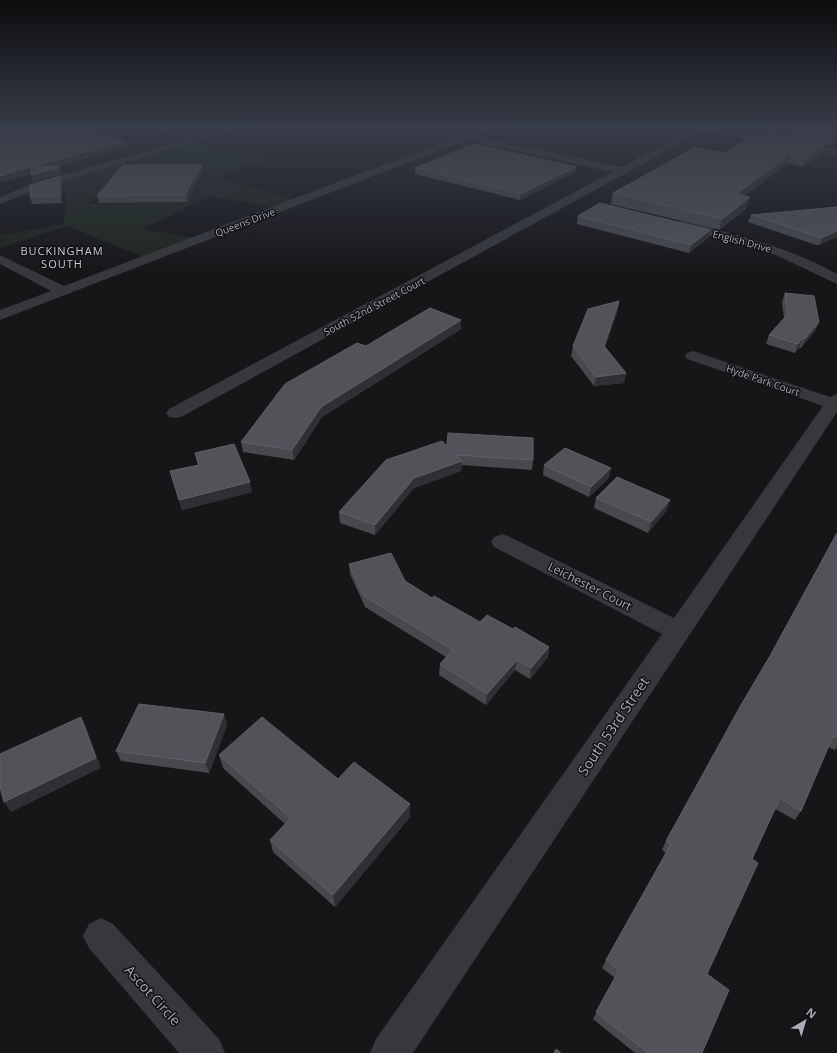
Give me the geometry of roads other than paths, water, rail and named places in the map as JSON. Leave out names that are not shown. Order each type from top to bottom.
[{"type":"street","points":[[0,201],[35,186],[66,177]]},
{"type":"street","name":"Queens Drive","points":[[0,315],[362,177]]},
{"type":"street","name":"South 52nd Street Court","points":[[175,413],[612,177]]},
{"type":"street","points":[[572,199],[587,202]]},
{"type":"street","name":"English Drive","points":[[671,223],[765,246],[816,267]]},
{"type":"street","points":[[0,259],[63,291]]},
{"type":"street","points":[[816,267],[837,263]]},
{"type":"street","points":[[816,267],[837,280]]},
{"type":"street","name":"Hyde Park Court","points":[[693,356],[835,401]]},
{"type":"street","name":"South 53rd Street","points":[[390,1053],[835,401]]},
{"type":"street","name":"Leichester Court","points":[[502,542],[678,631]]},
{"type":"street","name":"Ascot Circle","points":[[101,936],[205,1053]]},
{"type":"district","name":"BUCKINGHAM SOUTH","points":[[62,256]]}]
